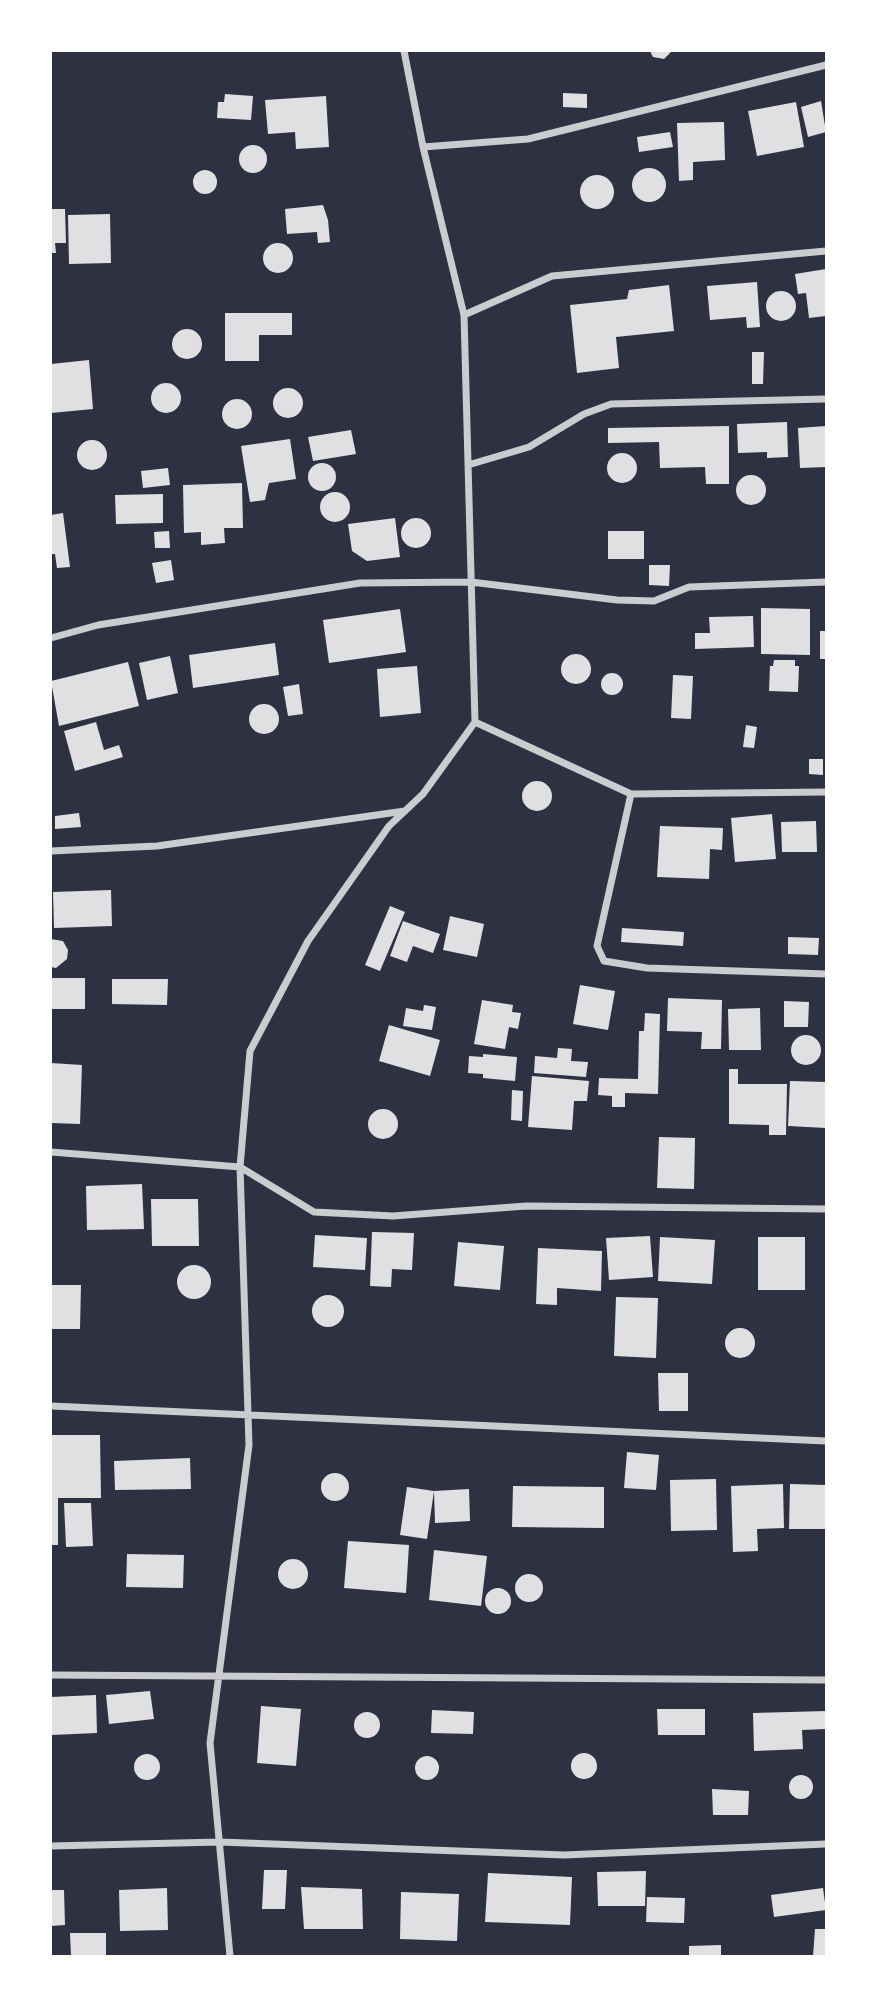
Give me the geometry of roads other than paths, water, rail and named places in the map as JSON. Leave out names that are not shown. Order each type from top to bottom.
[{"type":"street","points":[[230,1956],[210,1743],[249,1445],[240,1167],[250,1051],[308,941],[389,826],[423,794],[475,722],[464,315],[423,148],[404,51]]},
{"type":"street","points":[[423,148],[528,139],[826,65]]},
{"type":"street","points":[[464,315],[552,276],[826,251]]},
{"type":"street","points":[[468,465],[529,447],[575,419],[611,404],[826,399]]},
{"type":"street","points":[[51,638],[99,625],[360,583],[471,582],[617,600],[654,601],[689,587],[826,582]]},
{"type":"street","points":[[475,722],[631,794],[826,792]]},
{"type":"street","points":[[631,794],[597,946],[604,961],[647,968],[826,974]]},
{"type":"street","points":[[51,851],[157,846],[405,811]]},
{"type":"street","points":[[51,1152],[240,1167],[314,1212],[393,1216],[526,1206],[826,1209]]},
{"type":"street","points":[[51,1406],[826,1441]]},
{"type":"street","points":[[51,1675],[219,1678],[826,1679]]},
{"type":"street","points":[[51,1846],[220,1842],[564,1856],[826,1844]]}]
